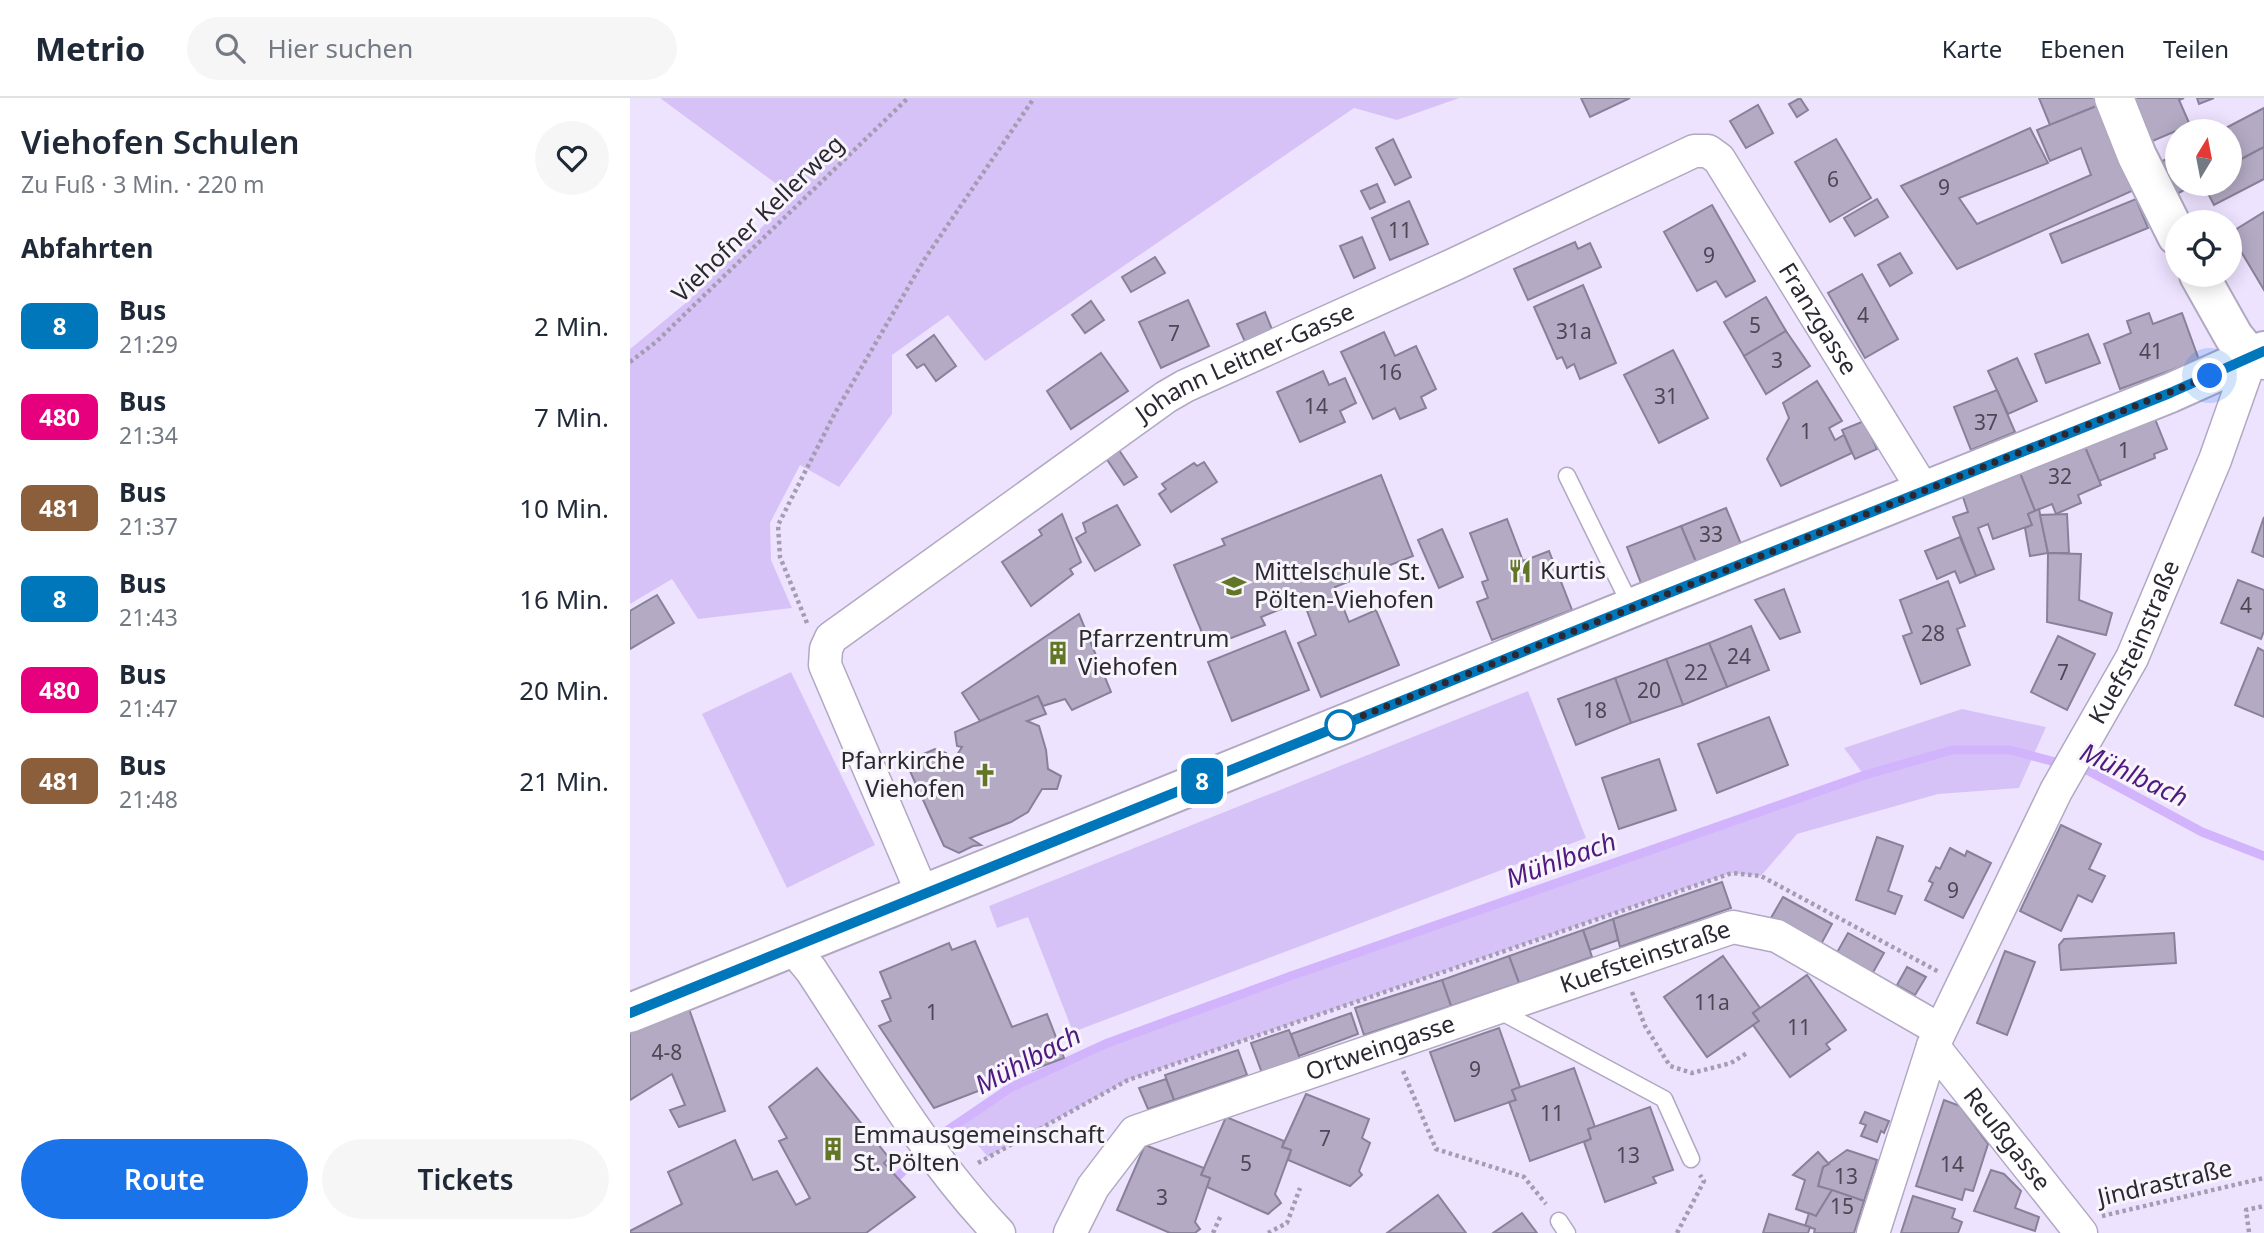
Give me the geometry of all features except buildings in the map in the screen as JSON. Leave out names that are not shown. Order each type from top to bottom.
[{"type":"main road","points":[[2114,98],[2137,156],[2165,212]]},
{"type":"main road","points":[[2206,287],[2234,337],[2260,357]]},
{"type":"main road","points":[[630,1013],[2260,357]]},
{"type":"street","name":"Johann Leitner-Gasse","points":[[825,649],[831,638],[853,621],[1185,386],[1453,265],[1694,151],[1708,151]]},
{"type":"street","name":"Franzgasse","points":[[1708,151],[1719,159],[1924,491]]},
{"type":"street","name":"Kuefsteinstraße","points":[[1872,1233],[1937,1038],[2056,791],[2132,658],[2260,357]]},
{"type":"street","points":[[825,649],[825,665],[923,895]]},
{"type":"street","name":"Kuefsteinstraße","points":[[1495,1009],[1733,927],[1777,936],[1937,1038]]},
{"type":"street","points":[[792,947],[811,970],[968,1201],[999,1233]]},
{"type":"street","name":"Ortweingasse","points":[[1070,1233],[1093,1187],[1135,1132],[1495,1009]]},
{"type":"street","name":"Reußgasse","points":[[1937,1038],[2078,1228]]},
{"type":"lane","points":[[1567,476],[1632,608]]},
{"type":"lane","points":[[1495,1009],[1664,1099],[1691,1159]]},
{"type":"path","name":"Viehofner Kellerweg","points":[[630,362],[656,342],[908,98]]},
{"type":"path","points":[[825,649],[808,626],[780,557],[778,525],[835,414],[924,260],[1034,98]]},
{"type":"path","points":[[1621,965],[1645,1026],[1670,1066],[1692,1073],[1731,1063],[1747,1053]]},
{"type":"path","points":[[1391,1044],[1436,1149],[1524,1177],[1563,1227]]},
{"type":"path","points":[[1677,1233],[1704,1181],[1691,1159]]},
{"type":"path","name":"Jindrastraße","points":[[2078,1228],[2264,1178]]},
{"type":"path","points":[[1268,1233],[1287,1223],[1300,1188]]},
{"type":"path","points":[[2249,1232],[2246,1210],[2264,1206]]},
{"type":"path","points":[[1213,1233],[1221,1215]]},
{"type":"shaded area","points":[[660,98],[1459,98],[1397,120],[1354,108],[985,361],[948,315],[892,355],[892,414],[839,487],[800,465],[770,523],[771,560],[792,608],[698,619],[672,579],[630,604],[630,349],[687,302],[793,196]]},
{"type":"shaded area","points":[[791,672],[875,845],[787,888],[702,714]]},
{"type":"shaded area","points":[[1528,691],[1586,838],[1073,1032],[1028,917],[997,928],[989,906]]},
{"type":"shaded area","points":[[1962,709],[2046,727],[2019,788],[1938,794],[1797,834],[1761,876],[1731,873],[1128,1080],[988,1157],[959,1123],[1009,1082],[1864,775],[1844,748]]},
{"type":"waterway","name":"Mühlbach","points":[[897,1177],[945,1132],[1010,1088],[1105,1044],[1865,775],[1952,750],[2010,750],[2089,771],[2202,832],[2264,856]]},
{"type":"bus line","name":"8","points":[[630,1013],[2170,393],[2264,351]]},
{"type":"place","name":"Kurtis","points":[[1520,571]]},
{"type":"place","name":"Mittelschule St. Pölten-Viehofen","points":[[1234,586]]},
{"type":"place","name":"Pfarrzentrum Viehofen","points":[[1058,653]]},
{"type":"place","name":"Pfarrkirche Viehofen","points":[[985,775]]},
{"type":"place","name":"Emmausgemeinschaft St. Pölten","points":[[833,1149]]},
{"type":"route","points":[[1340,725],[2210,376]]}]
